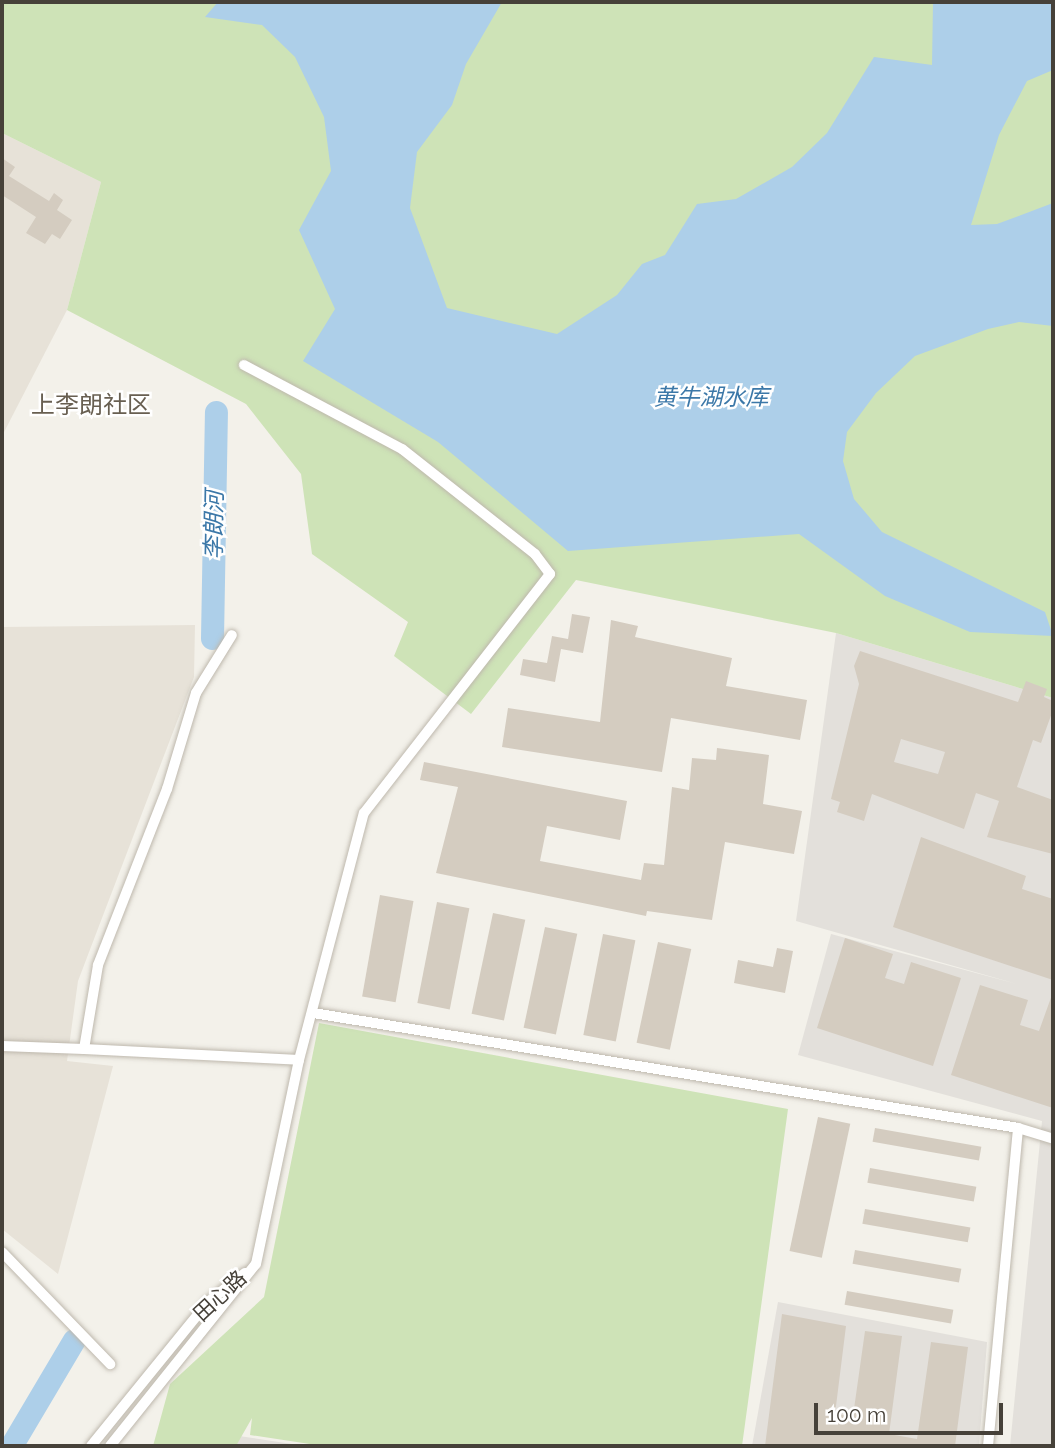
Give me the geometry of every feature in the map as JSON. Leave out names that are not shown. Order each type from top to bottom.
[{"type":"street","points":[[244,365],[402,449],[535,554],[550,574],[365,813],[299,1060],[256,1264]]},
{"type":"street","points":[[84,1049],[98,965],[167,789],[197,693],[232,635]]},
{"type":"street","points":[[313,1013],[1018,1128],[1053,1139]]},
{"type":"street","points":[[2,1046],[299,1060]]},
{"type":"street","points":[[988,1446],[1018,1128]]},
{"type":"street","points":[[2,1252],[63,1308],[110,1364]]},
{"type":"street","name":"田心路","points":[[91,1446],[208,1302],[256,1264]]},
{"type":"street","name":"田心路","points":[[110,1446],[256,1264]]},
{"type":"shaded area","points":[[2,133],[101,182],[67,310],[2,436]]},
{"type":"shaded area","points":[[195,625],[194,677],[78,981],[67,1061],[113,1066],[58,1274],[2,1229],[2,627]]},
{"type":"shaded area","points":[[836,633],[1053,698],[1053,1446],[1010,1446],[1042,1121],[798,1055],[831,934],[1017,984],[796,921]]},
{"type":"shaded area","points":[[778,1302],[987,1342],[979,1446],[752,1446]]},
{"type":"shaded area","points":[[239,1436],[305,1446],[236,1446]]},
{"type":"green space","points":[[2,2],[1053,2],[1053,698],[836,633],[576,580],[471,714],[394,656],[408,622],[312,554],[301,474],[246,404],[67,310],[101,182],[2,133]]},
{"type":"green space","points":[[319,1023],[788,1109],[742,1446],[323,1446],[250,1435],[252,1418],[236,1446],[153,1446],[170,1384],[264,1297]]},
{"type":"water","name":"黄牛湖水库","points":[[218,2],[502,2],[466,64],[452,105],[417,152],[410,208],[447,308],[557,334],[617,295],[642,264],[665,255],[697,204],[736,199],[792,167],[827,133],[874,57],[932,65],[933,2],[1053,2],[1053,70],[1027,81],[999,135],[971,225],[997,224],[1053,203],[1053,326],[1019,322],[988,329],[915,356],[876,393],[847,432],[843,461],[854,499],[882,532],[1045,612],[1053,636],[970,632],[885,596],[799,534],[568,551],[438,442],[303,361],[335,309],[299,230],[331,171],[324,117],[295,57],[262,25],[205,17]]},
{"type":"building","points":[[2,158],[15,167],[9,176],[49,201],[54,193],[63,200],[57,210],[72,220],[60,239],[52,234],[45,244],[26,233],[36,217],[2,195]]},
{"type":"building","points":[[572,614],[590,617],[583,653],[561,649],[555,682],[520,675],[523,659],[547,663],[552,636],[568,639]]},
{"type":"building","points":[[611,620],[638,626],[635,637],[732,658],[726,686],[807,700],[800,740],[671,718],[662,772],[502,747],[508,708],[600,722]]},
{"type":"building","points":[[860,651],[1018,702],[1026,681],[1047,689],[1044,697],[1053,701],[1053,710],[1041,743],[1033,740],[1017,787],[1053,800],[1053,854],[987,837],[999,801],[976,793],[964,829],[872,794],[864,821],[837,812],[840,802],[831,799],[859,684],[854,666]],"holes":[[[901,739],[945,752],[938,774],[894,762]]]},
{"type":"building","points":[[717,748],[769,755],[763,804],[802,811],[794,854],[725,842],[712,920],[647,911],[646,916],[436,873],[458,787],[420,780],[424,762],[627,801],[620,840],[547,826],[540,861],[641,880],[644,863],[664,865],[672,787],[689,790],[692,758],[716,760]]},
{"type":"building","points":[[921,837],[1026,876],[1022,889],[1053,899],[1053,980],[893,927]]},
{"type":"building","points":[[380,895],[413,901],[396,1002],[362,996]]},
{"type":"building","points":[[437,902],[469,908],[450,1009],[417,1003]]},
{"type":"building","points":[[493,913],[525,920],[504,1021],[472,1014]]},
{"type":"building","points":[[545,927],[577,934],[556,1035],[524,1028]]},
{"type":"building","points":[[603,934],[635,940],[616,1041],[583,1035]]},
{"type":"building","points":[[845,938],[893,954],[885,978],[904,984],[911,962],[961,978],[933,1066],[817,1028]]},
{"type":"building","points":[[658,942],[691,949],[670,1050],[637,1043]]},
{"type":"building","points":[[777,948],[793,951],[785,993],[734,983],[738,960],[773,967]]},
{"type":"building","points":[[980,985],[1028,1000],[1020,1025],[1039,1031],[1053,992],[1053,1108],[951,1075]]},
{"type":"building","points":[[818,1117],[850,1124],[822,1258],[790,1251]]},
{"type":"building","points":[[875,1128],[981,1147],[979,1161],[873,1142]]},
{"type":"building","points":[[870,1168],[976,1187],[974,1202],[867,1183]]},
{"type":"building","points":[[865,1209],[970,1228],[968,1242],[862,1224]]},
{"type":"building","points":[[855,1250],[961,1269],[959,1283],[853,1264]]},
{"type":"building","points":[[847,1291],[953,1310],[951,1324],[845,1305]]},
{"type":"building","points":[[782,1314],[846,1326],[835,1414],[853,1416],[865,1331],[902,1336],[889,1434],[917,1439],[931,1342],[968,1347],[955,1446],[765,1446]]},
{"type":"waterway","name":"李朗河","points":[[212,638],[216,412]]},
{"type":"waterway","name":"李朗河","points":[[11,1446],[74,1340]]},
{"type":"district","name":"上李朗社区","points":[[91,405]]}]
